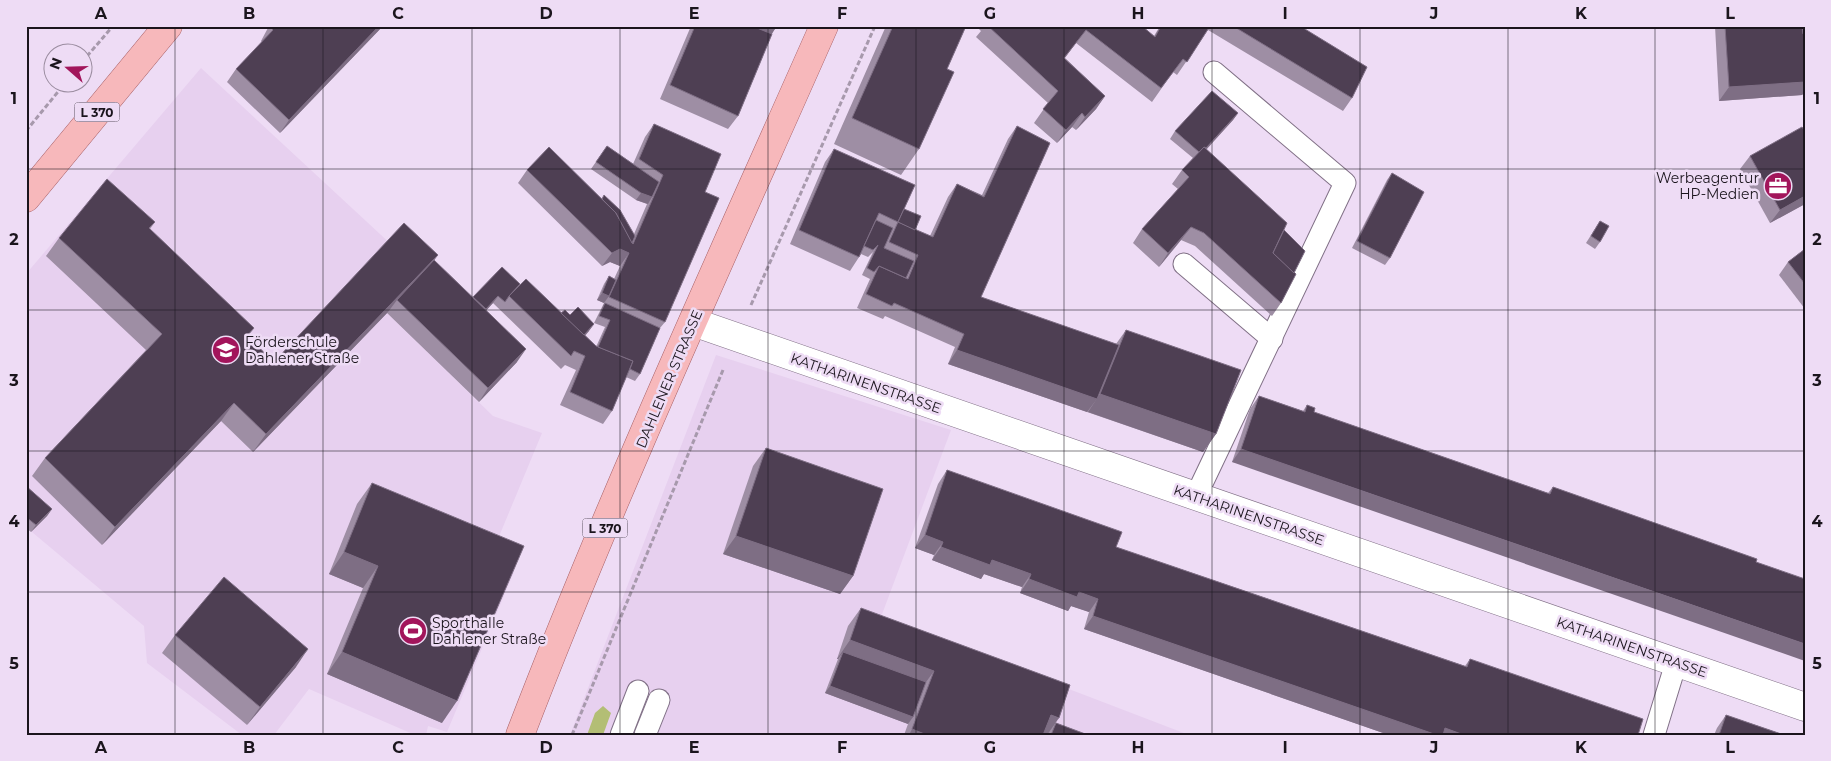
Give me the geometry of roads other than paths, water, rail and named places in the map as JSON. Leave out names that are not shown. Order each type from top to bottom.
[{"type":"main road","name":"L 370","points":[[26,198],[168,26]]},
{"type":"main road","name":"DAHLENER STRASSE","points":[[520,735],[551,654],[693,322],[824,26]]},
{"type":"street","name":"KATHARINENSTRASSE","points":[[693,322],[1805,707]]},
{"type":"lane","points":[[1196,496],[1345,183],[1214,72]]},
{"type":"lane","points":[[1184,264],[1272,339]]},
{"type":"lane","points":[[1654,735],[1676,663]]},
{"type":"lane","points":[[621,735],[638,691]]},
{"type":"lane","points":[[645,735],[659,700]]},
{"type":"place","name":"Werbeagentur HP-Medien","points":[[1778,186]]},
{"type":"place","name":"Förderschule Dahlener Straße","points":[[226,350]]},
{"type":"place","name":"Sporthalle Dahlener Straße","points":[[413,631]]}]
